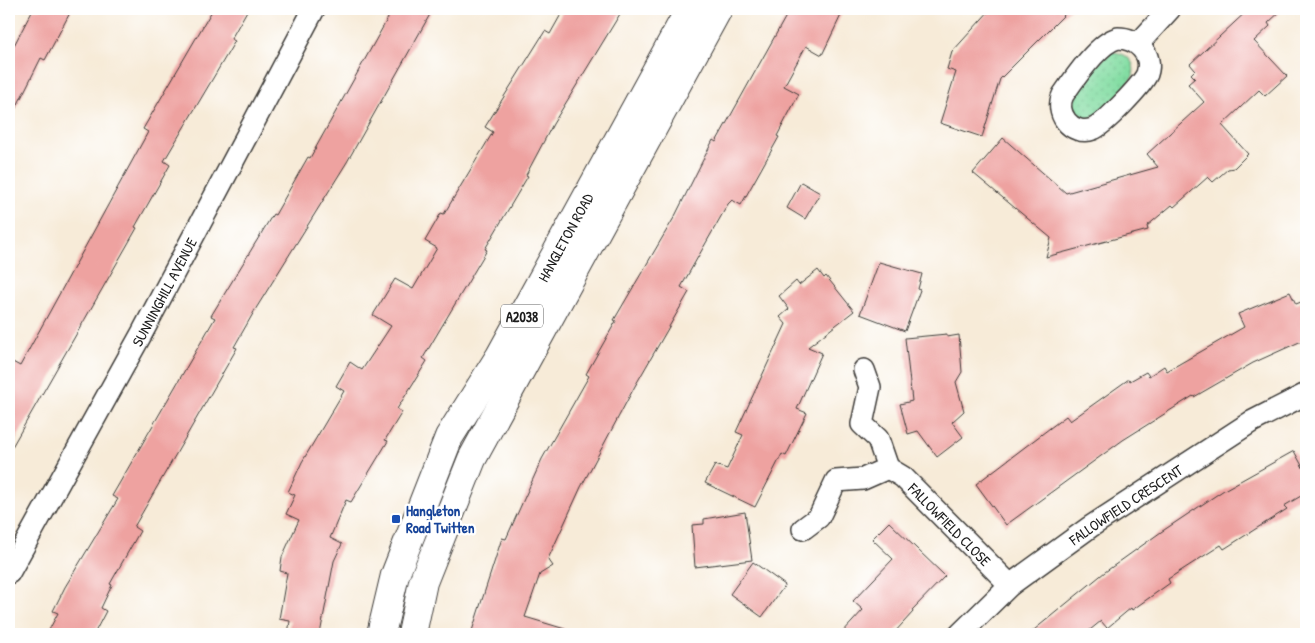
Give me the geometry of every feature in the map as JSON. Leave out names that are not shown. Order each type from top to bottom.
[{"type":"main road","name":"HANGLETON ROAD","points":[[412,634],[423,582],[511,362],[690,9]]},
{"type":"main road","name":"HANGLETON ROAD","points":[[380,634],[395,576],[450,437],[511,362],[718,9]]},
{"type":"street","name":"SUNNINGHILL AVENUE","points":[[9,573],[142,332],[314,9]]},
{"type":"street","points":[[1138,44],[1170,9]]},
{"type":"street","points":[[1118,38],[1130,40],[1138,44],[1145,52],[1148,61],[1147,72],[1141,84],[1095,129],[1082,130],[1068,124],[1061,108],[1063,95],[1100,48],[1108,41],[1118,38]]},
{"type":"street","points":[[803,529],[819,517],[836,481],[863,479],[888,468],[878,439],[862,424],[870,387],[864,370]]},
{"type":"street","name":"FALLOWFIELD CRESCENT","points":[[960,634],[1010,585],[1126,502],[1251,422],[1306,394]]},
{"type":"street","name":"FALLOWFIELD CLOSE","points":[[888,468],[903,477],[1010,585]]},
{"type":"green space","points":[[1111,52],[1116,52],[1129,58],[1133,66],[1133,76],[1120,93],[1100,112],[1089,118],[1085,117],[1075,110],[1076,95],[1086,78]]},
{"type":"building","points":[[33,9],[72,9],[45,60],[41,58],[9,122],[9,55]]},
{"type":"building","points":[[213,9],[248,9],[231,39],[235,41],[164,161],[170,165],[135,227],[137,228],[9,452],[9,360],[20,366],[148,132],[143,129]]},
{"type":"building","points":[[393,9],[433,9],[347,162],[255,310],[234,347],[237,348],[134,527],[140,531],[110,584],[112,585],[101,608],[106,611],[94,634],[47,634],[58,613],[53,611],[65,587],[118,499],[112,496],[215,318],[211,316],[273,214],[275,215],[308,157],[310,158]]},
{"type":"building","points":[[564,9],[623,9],[553,124],[526,175],[528,176],[485,249],[487,250],[423,358],[427,361],[397,409],[402,412],[385,440],[388,441],[351,502],[346,500],[330,538],[342,544],[334,561],[320,634],[288,634],[290,621],[279,619],[287,573],[280,571],[282,557],[299,520],[286,514],[295,495],[288,492],[302,462],[344,391],[336,386],[350,362],[362,370],[391,326],[373,315],[395,279],[413,289],[437,248],[425,241],[441,213],[444,214],[493,132],[485,127],[545,31],[550,34]]},
{"type":"building","points":[[790,9],[844,9],[822,55],[806,46],[784,86],[799,94],[777,136],[779,137],[741,205],[732,200],[728,204],[681,287],[689,292],[635,386],[581,487],[548,559],[553,566],[540,574],[525,617],[565,629],[564,634],[471,634],[502,538],[506,539],[542,459],[589,376],[586,374],[616,321],[614,320],[675,216],[713,140],[716,142]]},
{"type":"building","points":[[991,9],[1070,9],[1000,79],[982,137],[940,123],[956,72],[947,69],[952,52]]},
{"type":"building","points":[[1249,9],[1283,9],[1268,23],[1270,26],[1254,41],[1287,76],[1265,96],[1259,90],[1222,125],[1248,154],[1234,168],[1228,169],[1213,182],[1208,177],[1174,207],[1172,205],[1147,226],[1148,230],[1046,257],[1051,238],[973,173],[1003,138],[1066,193],[1158,167],[1147,154],[1204,102],[1188,84],[1195,78],[1191,74],[1195,70],[1190,64]]},
{"type":"building","points":[[801,182],[820,193],[805,219],[787,208]]},
{"type":"building","points":[[879,262],[922,274],[918,289],[920,290],[905,331],[860,314]]},
{"type":"building","points":[[818,270],[824,278],[826,276],[854,311],[808,347],[822,353],[797,409],[807,413],[786,456],[782,454],[755,507],[705,483],[715,465],[727,469],[743,435],[736,432],[786,324],[780,317],[789,309],[779,296],[796,281],[799,285]]},
{"type":"building","points":[[1290,292],[1296,304],[1306,300],[1306,339],[1253,363],[1193,396],[1123,440],[1006,525],[976,484],[1066,416],[1070,421],[1129,379],[1130,381],[1146,372],[1149,376],[1164,366],[1167,371],[1244,327],[1238,314]]},
{"type":"building","points":[[947,334],[947,337],[959,335],[962,372],[956,382],[964,411],[952,422],[963,437],[937,457],[918,431],[908,434],[900,404],[912,401],[905,338]]},
{"type":"building","points":[[1294,451],[1306,473],[1306,493],[1284,506],[1287,509],[1224,549],[1221,545],[1168,579],[1170,583],[1132,610],[1131,608],[1107,628],[1101,621],[1085,634],[1029,634],[1105,572],[1161,532],[1224,490]]},
{"type":"building","points":[[745,512],[752,560],[695,567],[692,525],[704,524],[704,519]]},
{"type":"building","points":[[889,522],[945,576],[912,610],[913,612],[893,634],[841,634],[863,610],[853,601],[893,559],[872,539]]},
{"type":"building","points":[[753,562],[785,585],[762,617],[730,594]]},
{"type":"place","name":"Hangleton Road Twitten","points":[[396,519]]}]
